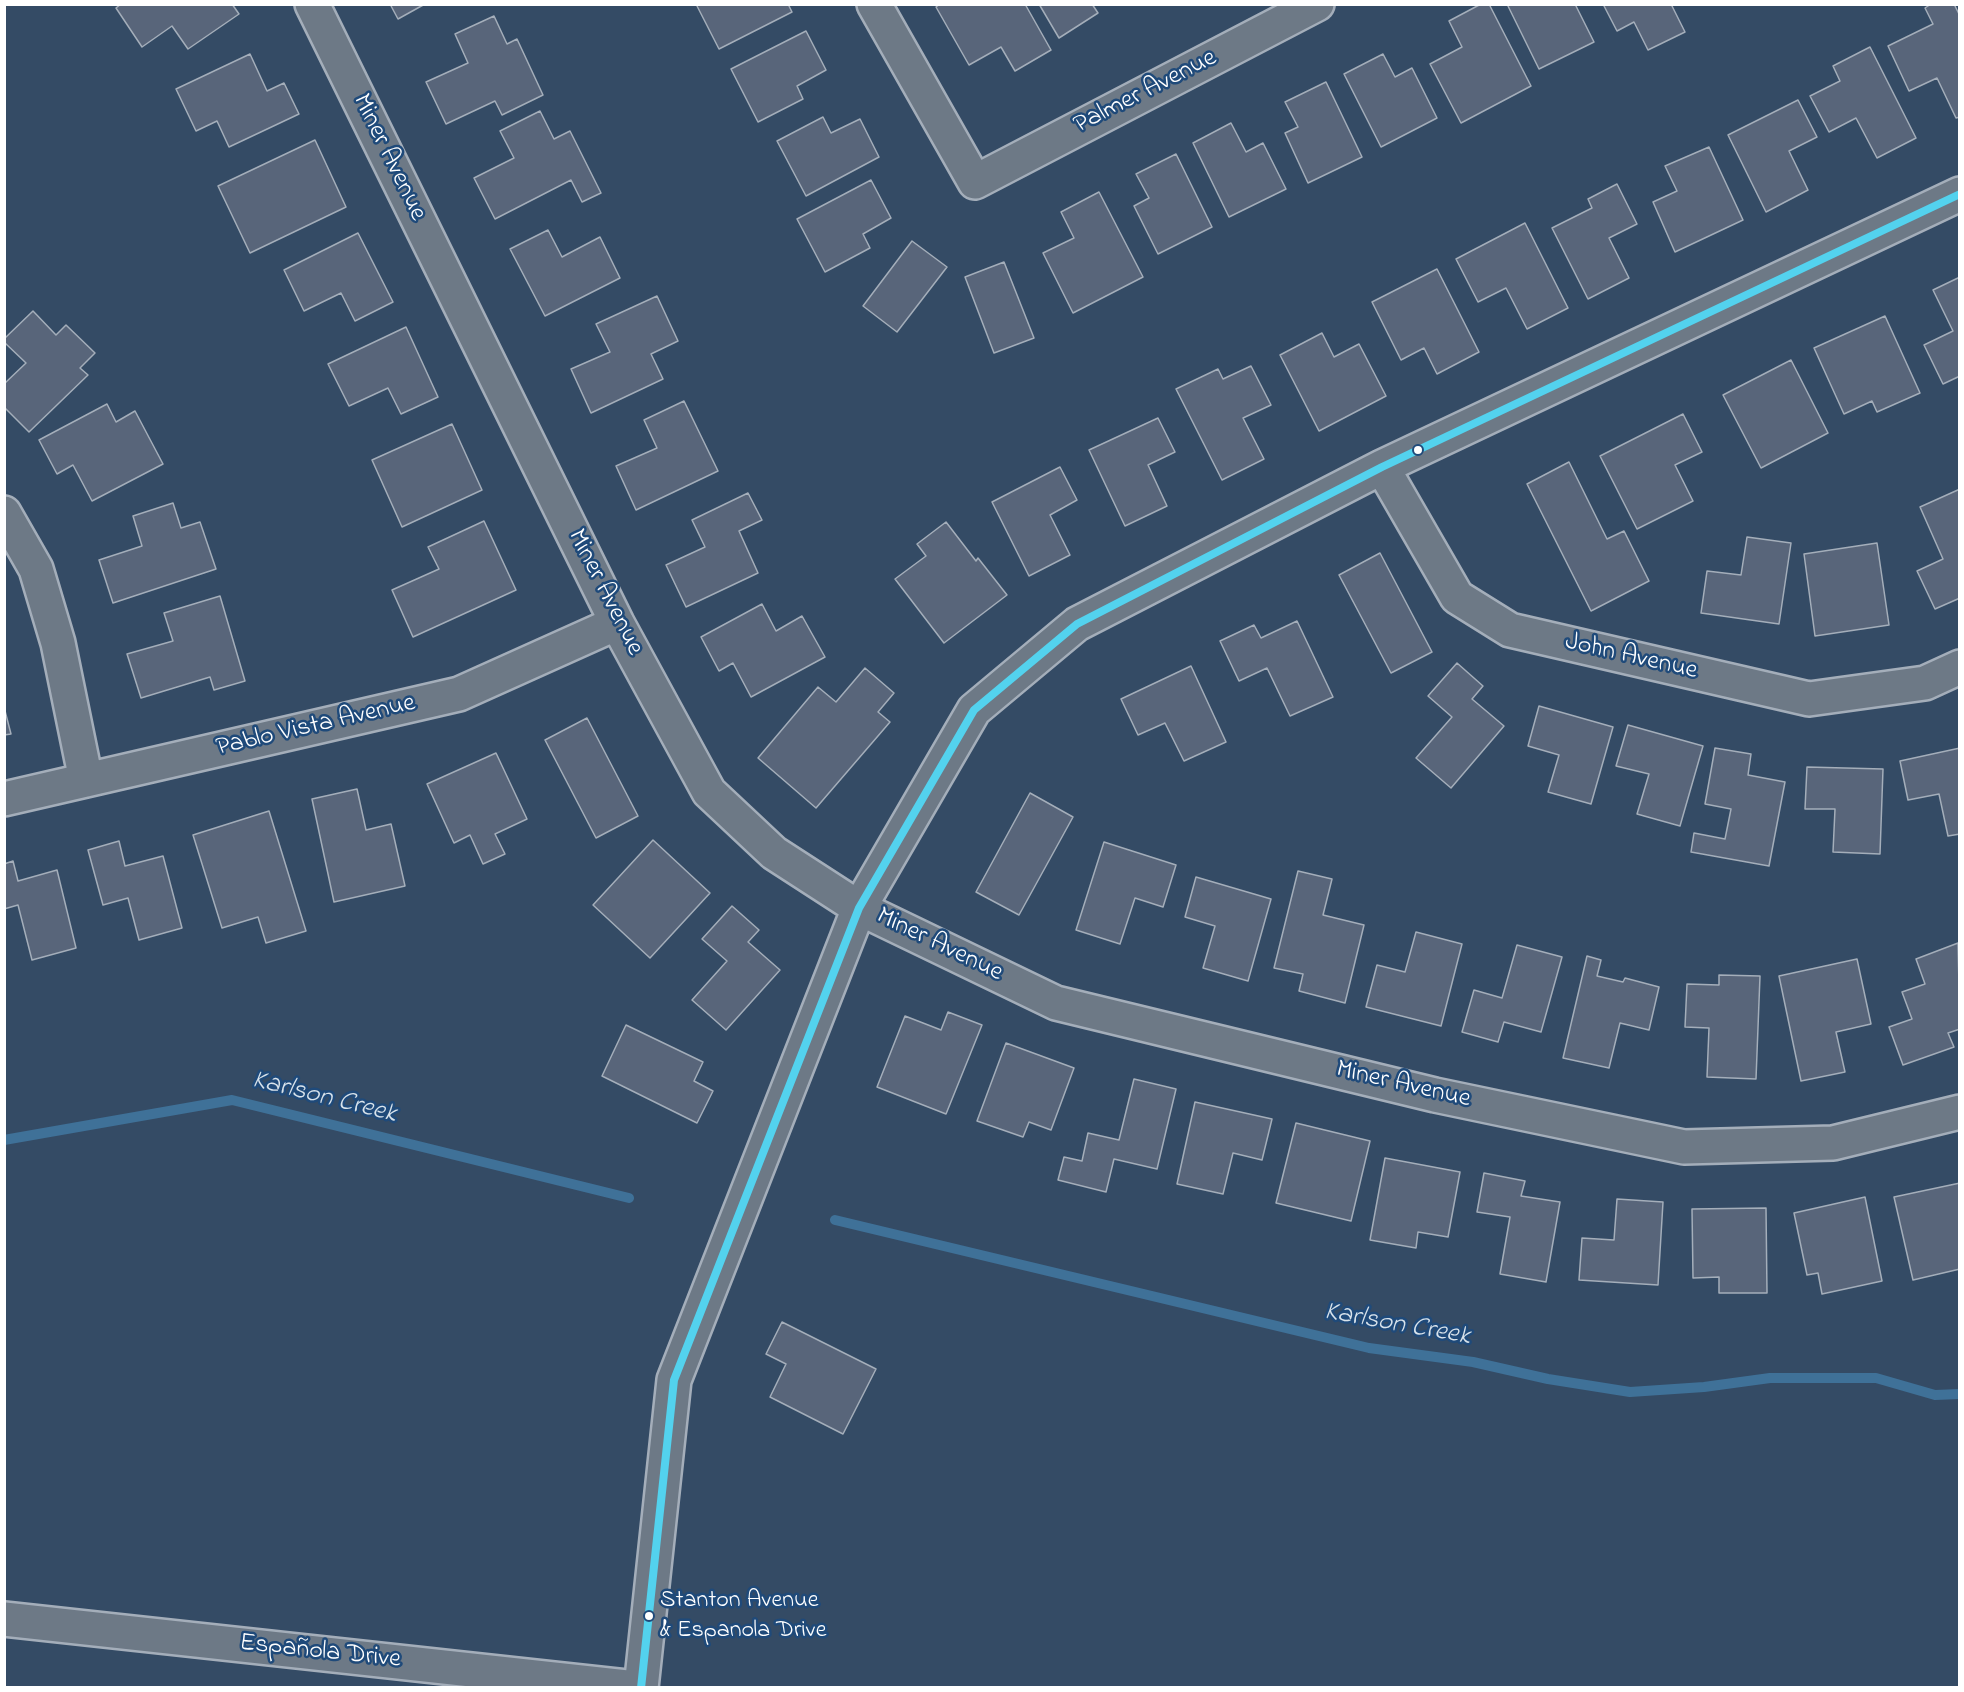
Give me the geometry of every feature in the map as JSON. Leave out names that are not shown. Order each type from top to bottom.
[{"type":"street","name":"Miner Avenue","points":[[312,4],[617,623],[709,792],[774,853],[859,908],[1056,1002],[1435,1095],[1684,1147],[1833,1143],[1959,1112]]},
{"type":"street","name":"Palmer Avenue","points":[[874,4],[975,182],[1317,4]]},
{"type":"street","points":[[641,1688],[674,1380],[859,908],[974,711],[1077,624],[1382,467],[1959,194]]},
{"type":"street","name":"John Avenue","points":[[1382,467],[1457,597],[1510,630],[1809,699],[1925,683],[1959,667]]},
{"type":"street","points":[[4,513],[36,569],[58,643],[86,780]]},
{"type":"street","name":"Pablo Vista Avenue","points":[[4,799],[459,694],[617,623]]},
{"type":"street","name":"Española Drive","points":[[4,1619],[636,1688]]},
{"type":"building","points":[[121,4],[232,4],[239,14],[188,49],[172,26],[142,47],[116,8]]},
{"type":"building","points":[[390,4],[425,4],[398,19]]},
{"type":"building","points":[[696,4],[788,4],[792,12],[719,49]]},
{"type":"building","points":[[940,4],[1025,4],[1051,50],[1015,71],[1001,47],[969,65],[936,7]]},
{"type":"building","points":[[1039,4],[1092,4],[1098,13],[1059,38]]},
{"type":"building","points":[[1481,4],[1489,4],[1531,86],[1461,123],[1430,64],[1462,47],[1449,21]]},
{"type":"building","points":[[1507,4],[1575,4],[1594,42],[1539,69]]},
{"type":"building","points":[[1603,4],[1671,4],[1685,32],[1648,50],[1634,22],[1617,31]]},
{"type":"building","points":[[1931,4],[1954,4],[1960,16],[1960,117],[1956,118],[1937,78],[1909,91],[1888,46],[1933,24],[1925,8]]},
{"type":"building","points":[[494,16],[507,44],[517,39],[543,95],[502,115],[495,101],[446,124],[426,82],[468,63],[455,34]]},
{"type":"building","points":[[806,31],[826,70],[797,86],[803,99],[758,122],[731,69]]},
{"type":"building","points":[[1870,47],[1916,138],[1877,158],[1856,118],[1829,132],[1810,96],[1840,81],[1833,66]]},
{"type":"building","points":[[250,54],[267,91],[284,83],[299,114],[229,147],[217,121],[196,131],[176,89]]},
{"type":"building","points":[[1383,54],[1395,77],[1412,68],[1437,118],[1381,147],[1344,74]]},
{"type":"building","points":[[1326,82],[1362,157],[1308,183],[1285,133],[1298,127],[1285,102]]},
{"type":"building","points":[[1798,100],[1817,137],[1789,151],[1808,190],[1766,212],[1728,135]]},
{"type":"building","points":[[540,111],[554,139],[570,131],[601,193],[582,202],[571,180],[495,219],[474,178],[514,158],[500,131]]},
{"type":"building","points":[[823,117],[831,133],[860,119],[879,157],[806,196],[777,141]]},
{"type":"building","points":[[1231,123],[1246,152],[1263,143],[1286,189],[1229,217],[1193,143]]},
{"type":"building","points":[[315,140],[346,207],[250,253],[218,186]]},
{"type":"building","points":[[1709,147],[1743,220],[1675,252],[1653,202],[1677,191],[1665,166]]},
{"type":"building","points":[[1176,154],[1212,227],[1158,254],[1134,206],[1149,198],[1136,174]]},
{"type":"building","points":[[871,180],[891,218],[863,234],[870,248],[825,272],[797,219]]},
{"type":"building","points":[[1617,184],[1637,224],[1609,238],[1629,278],[1588,299],[1552,228],[1592,208],[1588,199]]},
{"type":"building","points":[[1099,192],[1143,277],[1073,313],[1043,253],[1074,238],[1061,212]]},
{"type":"building","points":[[1525,223],[1568,308],[1527,329],[1506,288],[1478,302],[1456,259]]},
{"type":"building","points":[[548,230],[562,257],[600,237],[620,278],[545,316],[510,249]]},
{"type":"building","points":[[358,233],[393,302],[355,321],[341,293],[304,311],[284,270]]},
{"type":"building","points":[[912,241],[947,267],[897,332],[863,306]]},
{"type":"building","points":[[1004,262],[1034,338],[994,353],[965,277]]},
{"type":"building","points":[[1437,269],[1479,352],[1437,374],[1424,348],[1401,360],[1372,302]]},
{"type":"building","points":[[1960,277],[1960,376],[1943,384],[1924,345],[1953,331],[1933,290]]},
{"type":"building","points":[[657,296],[678,341],[651,354],[663,379],[591,413],[571,369],[610,352],[596,324]]},
{"type":"building","points":[[33,311],[56,335],[66,325],[95,353],[80,368],[88,375],[29,432],[4,407],[4,384],[26,363],[4,342],[4,339]]},
{"type":"building","points":[[1885,316],[1920,393],[1877,412],[1872,401],[1844,414],[1814,348]]},
{"type":"building","points":[[406,327],[438,397],[401,414],[388,388],[349,406],[328,364]]},
{"type":"building","points":[[1322,333],[1334,357],[1359,344],[1386,396],[1319,431],[1280,355]]},
{"type":"building","points":[[1791,360],[1828,433],[1761,468],[1723,395]]},
{"type":"building","points":[[1251,366],[1271,405],[1243,418],[1264,459],[1222,480],[1176,389],[1218,369],[1223,379]]},
{"type":"building","points":[[684,401],[718,471],[636,510],[616,466],[657,448],[644,420]]},
{"type":"building","points":[[107,404],[116,422],[135,411],[163,464],[92,501],[73,465],[57,474],[39,440]]},
{"type":"building","points":[[1683,414],[1702,452],[1675,465],[1693,501],[1637,529],[1600,456]]},
{"type":"building","points":[[1158,418],[1175,452],[1148,465],[1167,506],[1125,526],[1089,450]]},
{"type":"building","points":[[452,424],[482,490],[402,527],[372,460]]},
{"type":"building","points":[[1569,462],[1607,539],[1624,531],[1649,581],[1591,611],[1527,484]]},
{"type":"building","points":[[1060,467],[1077,500],[1050,515],[1070,555],[1029,576],[992,502]]},
{"type":"building","points":[[1960,489],[1960,598],[1935,609],[1917,571],[1943,559],[1920,507]]},
{"type":"building","points":[[748,493],[762,520],[739,531],[758,573],[686,607],[666,565],[705,547],[692,520]]},
{"type":"building","points":[[173,503],[181,528],[200,522],[216,569],[113,603],[99,560],[142,546],[133,516]]},
{"type":"building","points":[[484,521],[516,590],[413,637],[392,590],[439,569],[428,547]]},
{"type":"building","points":[[946,522],[976,561],[978,558],[1007,595],[944,643],[895,579],[926,556],[917,544]]},
{"type":"building","points":[[1747,537],[1791,543],[1779,624],[1701,613],[1707,571],[1741,575]]},
{"type":"building","points":[[1877,543],[1889,625],[1815,636],[1804,554]]},
{"type":"building","points":[[1380,553],[1432,652],[1391,673],[1339,575]]},
{"type":"building","points":[[220,596],[245,681],[214,690],[210,677],[141,698],[127,654],[173,641],[164,613]]},
{"type":"building","points":[[762,604],[776,631],[802,616],[825,657],[751,697],[733,663],[719,671],[701,637]]},
{"type":"building","points":[[1297,621],[1333,697],[1290,716],[1267,668],[1239,681],[1220,641],[1254,625],[1261,638]]},
{"type":"building","points":[[1457,663],[1483,686],[1472,699],[1504,726],[1451,788],[1416,758],[1452,717],[1428,696]]},
{"type":"building","points":[[1191,666],[1226,742],[1184,761],[1165,723],[1138,735],[1121,699]]},
{"type":"building","points":[[865,668],[894,693],[878,712],[890,722],[816,808],[758,758],[818,687],[836,702]]},
{"type":"building","points":[[1539,706],[1613,727],[1591,804],[1548,792],[1559,755],[1528,746]]},
{"type":"building","points":[[4,707],[11,734],[4,735]]},
{"type":"building","points":[[587,718],[638,816],[596,838],[545,740]]},
{"type":"building","points":[[1628,725],[1703,746],[1680,826],[1637,814],[1649,774],[1616,766]]},
{"type":"building","points":[[1715,748],[1751,754],[1748,775],[1785,782],[1769,866],[1691,852],[1694,833],[1725,839],[1731,809],[1705,804]]},
{"type":"building","points":[[1960,748],[1960,834],[1948,836],[1939,794],[1908,800],[1900,761]]},
{"type":"building","points":[[496,753],[527,819],[495,834],[505,854],[483,864],[470,835],[454,843],[427,784]]},
{"type":"building","points":[[1807,767],[1883,769],[1880,854],[1833,852],[1835,809],[1805,809]]},
{"type":"building","points":[[357,789],[366,830],[391,824],[405,886],[334,902],[312,799]]},
{"type":"building","points":[[1030,793],[1073,817],[1019,915],[976,892]]},
{"type":"building","points":[[269,811],[306,931],[266,943],[258,917],[222,928],[193,835]]},
{"type":"building","points":[[653,840],[710,893],[650,958],[593,905]]},
{"type":"building","points":[[119,841],[125,866],[163,856],[182,928],[139,940],[128,898],[103,905],[88,850]]},
{"type":"building","points":[[1104,842],[1176,865],[1163,907],[1135,898],[1120,944],[1076,930]]},
{"type":"building","points":[[13,861],[18,881],[57,870],[76,948],[32,960],[18,905],[4,909],[4,864]]},
{"type":"building","points":[[1298,871],[1332,879],[1323,915],[1364,925],[1345,1003],[1299,991],[1303,974],[1274,968]]},
{"type":"building","points":[[1196,877],[1271,899],[1248,981],[1203,968],[1215,926],[1185,917]]},
{"type":"building","points":[[732,906],[759,930],[748,942],[780,970],[726,1030],[692,1000],[727,961],[702,939]]},
{"type":"building","points":[[1416,932],[1462,944],[1441,1026],[1366,1007],[1377,965],[1405,972]]},
{"type":"building","points":[[1958,943],[1960,1029],[1948,1033],[1954,1047],[1903,1065],[1889,1027],[1912,1019],[1902,992],[1925,984],[1916,959]]},
{"type":"building","points":[[1517,945],[1562,957],[1541,1032],[1504,1022],[1498,1042],[1462,1032],[1474,990],[1502,998]]},
{"type":"building","points":[[1587,956],[1601,960],[1597,976],[1623,982],[1625,978],[1659,987],[1649,1030],[1620,1023],[1609,1068],[1563,1058]]},
{"type":"building","points":[[1857,959],[1871,1024],[1836,1032],[1845,1072],[1801,1081],[1779,976]]},
{"type":"building","points":[[1719,975],[1760,976],[1756,1079],[1707,1077],[1709,1028],[1685,1027],[1687,984],[1719,985]]},
{"type":"building","points":[[948,1012],[982,1025],[946,1114],[877,1087],[905,1016],[941,1030]]},
{"type":"building","points":[[626,1025],[703,1062],[694,1081],[713,1091],[697,1123],[602,1076]]},
{"type":"building","points":[[1006,1043],[1074,1068],[1051,1130],[1029,1122],[1023,1137],[977,1121]]},
{"type":"building","points":[[1134,1079],[1176,1089],[1157,1169],[1114,1159],[1106,1192],[1058,1180],[1064,1157],[1082,1161],[1088,1133],[1119,1140]]},
{"type":"building","points":[[1195,1102],[1272,1119],[1262,1160],[1233,1153],[1223,1194],[1177,1184]]},
{"type":"building","points":[[1296,1123],[1370,1141],[1351,1221],[1276,1203]]},
{"type":"building","points":[[1385,1158],[1460,1172],[1448,1237],[1418,1232],[1416,1248],[1370,1240]]},
{"type":"building","points":[[1484,1173],[1525,1181],[1521,1196],[1560,1202],[1546,1282],[1500,1274],[1510,1217],[1477,1212]]},
{"type":"building","points":[[1960,1183],[1960,1269],[1913,1280],[1894,1197]]},
{"type":"building","points":[[1865,1197],[1882,1281],[1822,1294],[1818,1273],[1807,1275],[1794,1213]]},
{"type":"building","points":[[1617,1199],[1663,1202],[1658,1285],[1579,1280],[1582,1238],[1614,1240]]},
{"type":"building","points":[[1766,1208],[1767,1293],[1719,1293],[1719,1277],[1693,1278],[1692,1209]]},
{"type":"building","points":[[782,1322],[876,1369],[843,1434],[770,1397],[786,1364],[766,1354]]},
{"type":"waterway","name":"Karlson Creek","points":[[4,1140],[232,1100],[629,1198]]},
{"type":"waterway","name":"Karlson Creek","points":[[835,1220],[1369,1348],[1473,1362],[1548,1379],[1630,1392],[1704,1387],[1770,1378],[1876,1378],[1935,1395],[1960,1394]]},
{"type":"transit line","points":[[641,1688],[674,1380],[859,908],[974,710],[1077,624],[1382,467],[1960,194]]},
{"type":"place","name":"Stanton Avenue & Espanola Drive","points":[[649,1616]]}]
